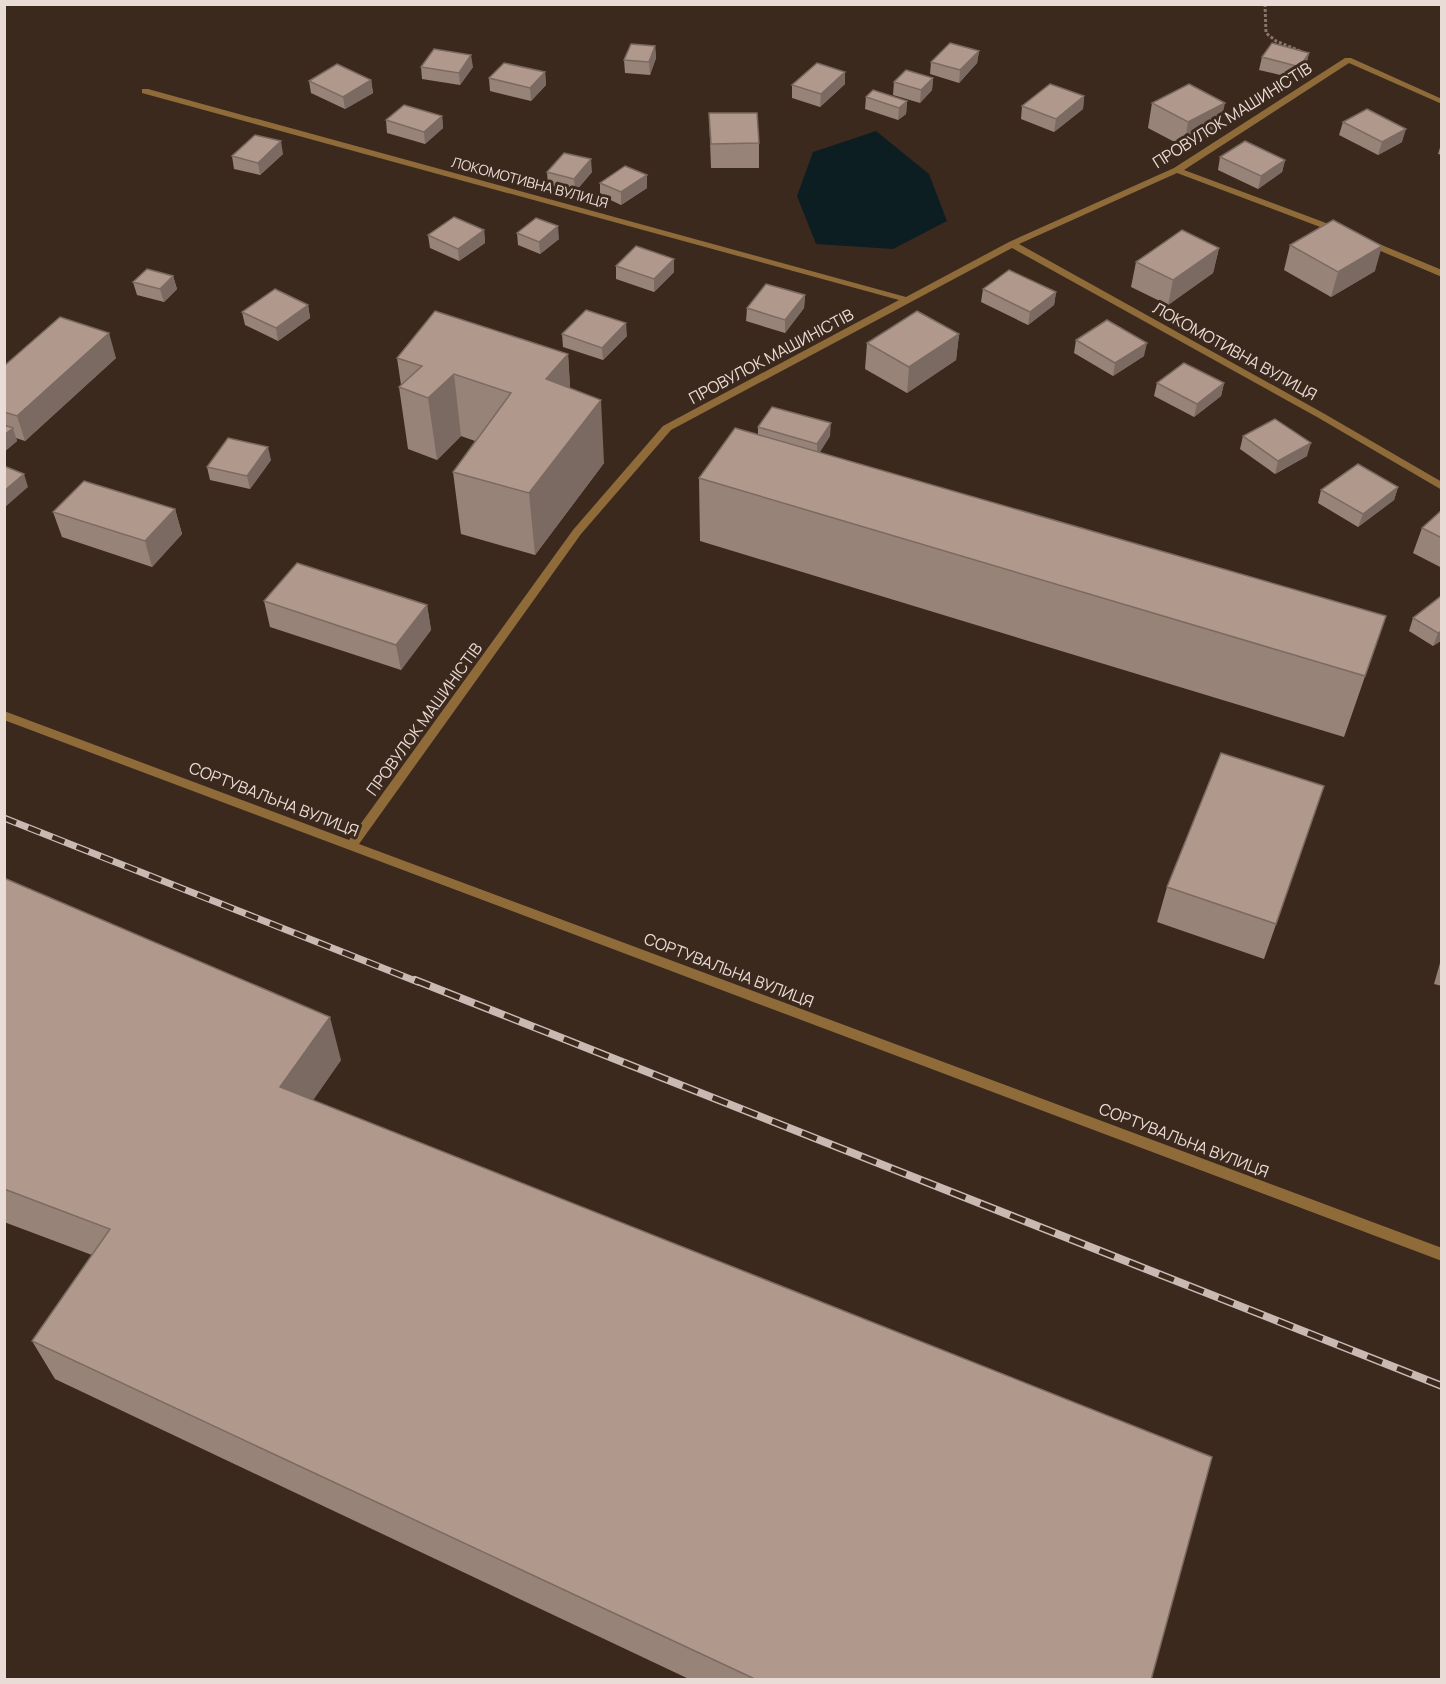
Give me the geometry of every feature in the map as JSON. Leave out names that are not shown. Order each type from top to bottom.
[{"type":"street","points":[[1348,60],[1442,102]]},
{"type":"street","name":"ПРОВУЛОК МАШИНІСТІВ","points":[[351,846],[577,532],[667,428],[1012,244],[1178,170],[1348,60]]},
{"type":"street","name":"ЛОКОМОТИВНА ВУЛИЦЯ","points":[[145,91],[908,300]]},
{"type":"street","points":[[1178,170],[1343,233]]},
{"type":"street","points":[[1354,237],[1442,274]]},
{"type":"street","name":"ЛОКОМОТИВНА ВУЛИЦЯ","points":[[1012,244],[1320,415],[1442,487]]},
{"type":"street","name":"СОРТУВАЛЬНА ВУЛИЦЯ","points":[[4,715],[1442,1255]]},
{"type":"path","points":[[1265,4],[1266,33],[1276,41],[1301,51],[1348,60]]},
{"type":"shaded area","points":[[876,131],[929,174],[947,221],[893,249],[816,244],[797,196],[813,152]]},
{"type":"building","points":[[950,43],[979,51],[960,70],[931,62]]},
{"type":"building","points":[[1272,43],[1309,53],[1300,67],[1262,57]]},
{"type":"building","points":[[631,44],[655,46],[649,62],[624,60]]},
{"type":"building","points":[[434,49],[471,55],[459,73],[421,67]]},
{"type":"building","points":[[504,63],[545,72],[530,88],[489,78]]},
{"type":"building","points":[[817,63],[845,72],[821,94],[792,85]]},
{"type":"building","points":[[337,64],[371,80],[343,97],[309,81]]},
{"type":"building","points":[[906,70],[933,78],[921,90],[894,82]]},
{"type":"building","points":[[1050,84],[1084,96],[1056,119],[1022,106]]},
{"type":"building","points":[[1189,84],[1225,103],[1188,122],[1152,103]]},
{"type":"building","points":[[873,90],[907,101],[899,108],[866,97]]},
{"type":"building","points":[[404,105],[442,116],[424,132],[386,120]]},
{"type":"building","points":[[1367,109],[1406,129],[1382,142],[1343,122]]},
{"type":"building","points":[[709,113],[757,113],[759,143],[711,144]]},
{"type":"building","points":[[255,135],[281,141],[258,163],[232,156]]},
{"type":"building","points":[[1245,141],[1285,160],[1261,176],[1220,157]]},
{"type":"building","points":[[564,153],[591,159],[574,179],[547,172]]},
{"type":"building","points":[[625,166],[647,175],[621,192],[600,183]]},
{"type":"building","points":[[454,217],[484,230],[458,249],[428,235]]},
{"type":"building","points":[[536,218],[558,226],[539,242],[517,233]]},
{"type":"building","points":[[1333,220],[1382,246],[1338,272],[1290,245]]},
{"type":"building","points":[[1182,230],[1219,248],[1173,280],[1136,262]]},
{"type":"building","points":[[636,246],[674,259],[654,279],[616,266]]},
{"type":"building","points":[[147,269],[173,276],[160,289],[133,282]]},
{"type":"building","points":[[1009,270],[1056,292],[1030,312],[983,289]]},
{"type":"building","points":[[766,284],[805,295],[785,320],[747,308]]},
{"type":"building","points":[[275,289],[308,305],[276,328],[242,312]]},
{"type":"building","points":[[586,310],[626,323],[602,348],[562,334]]},
{"type":"building","points":[[435,311],[568,354],[546,379],[601,400],[529,493],[453,472],[511,393],[454,374],[428,398],[399,387],[422,366],[397,358]]},
{"type":"building","points":[[917,311],[959,334],[909,367],[867,343]]},
{"type":"building","points":[[60,317],[109,333],[17,416],[4,412],[4,366]]},
{"type":"building","points":[[1107,320],[1147,343],[1115,363],[1076,340]]},
{"type":"building","points":[[1184,363],[1224,383],[1197,404],[1157,383]]},
{"type":"building","points":[[772,407],[831,423],[817,444],[758,427]]},
{"type":"building","points":[[1275,419],[1311,443],[1278,461],[1243,436]]},
{"type":"building","points":[[4,425],[13,428],[4,435]]},
{"type":"building","points":[[735,428],[1386,616],[1365,676],[699,478]]},
{"type":"building","points":[[228,438],[268,447],[247,476],[207,467]]},
{"type":"building","points":[[1358,464],[1398,487],[1363,514],[1321,490]]},
{"type":"building","points":[[4,466],[24,474],[4,491]]},
{"type":"building","points":[[84,481],[175,509],[145,541],[53,512]]},
{"type":"building","points":[[1442,510],[1442,538],[1422,528]]},
{"type":"building","points":[[297,563],[427,605],[396,645],[264,601]]},
{"type":"building","points":[[1440,597],[1442,598],[1442,631],[1438,633],[1413,618]]},
{"type":"building","points":[[1221,753],[1324,786],[1276,924],[1167,887]]},
{"type":"building","points":[[4,878],[330,1017],[280,1087],[1212,1457],[1151,1680],[757,1680],[32,1341],[110,1229],[4,1189]]},
{"type":"railway","points":[[4,818],[418,982]]},
{"type":"railway","points":[[415,980],[1442,1386]]}]
